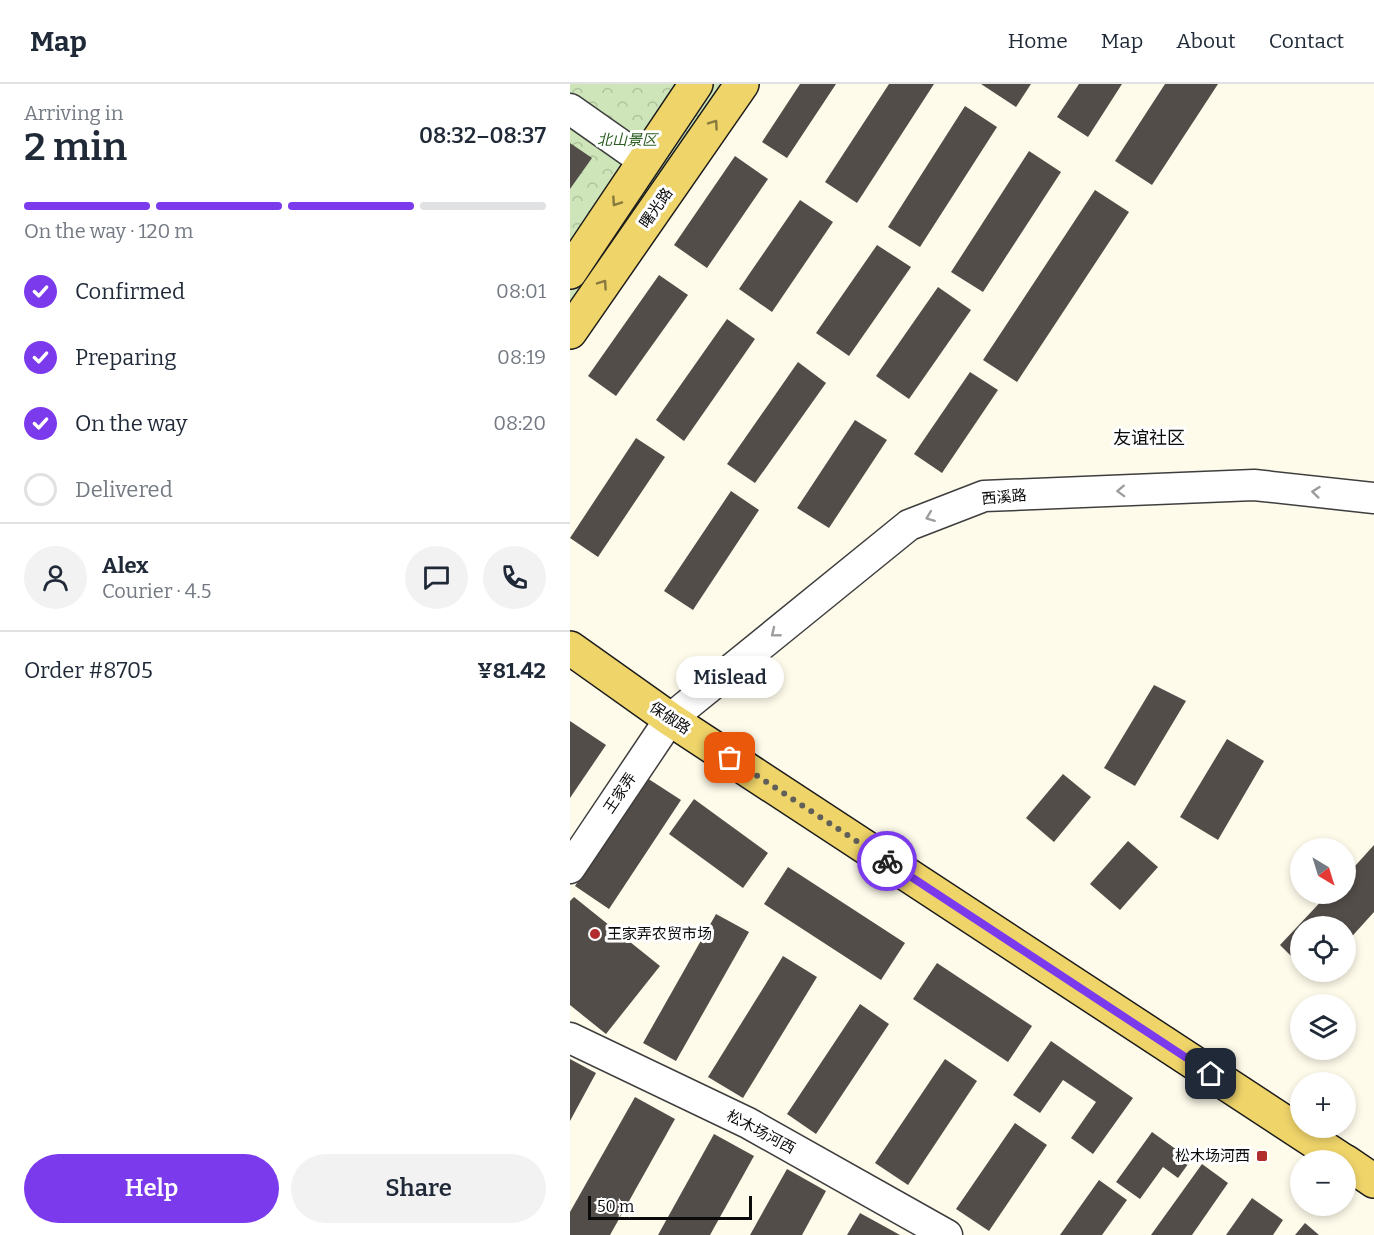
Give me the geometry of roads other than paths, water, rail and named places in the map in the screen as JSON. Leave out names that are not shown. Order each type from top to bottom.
[{"type":"main road","points":[[570,272],[696,84]]},
{"type":"main road","name":"曙光路","points":[[570,332],[742,84]]},
{"type":"main road","name":"保俶路","points":[[570,648],[670,719],[1327,1150]]},
{"type":"main road","name":"保俶路","points":[[1356,1169],[1374,1181]]},
{"type":"street","points":[[570,109],[644,162]]},
{"type":"street","name":"西溪路","points":[[670,719],[909,525],[984,496],[1254,485],[1374,498]]},
{"type":"street","name":"王家弄","points":[[570,868],[670,719]]},
{"type":"street","name":"松木场河西","points":[[570,1038],[747,1123],[947,1235]]},
{"type":"place","name":"Mislead","points":[[730,758]]},
{"type":"place","name":"王家弄农贸市场","points":[[595,934]]},
{"type":"place","name":"松木场河西","points":[[1262,1156]]},
{"type":"district","name":"友谊社区","points":[[1149,438]]},
{"type":"park label","name":"北山景区","points":[[627,140]]}]
